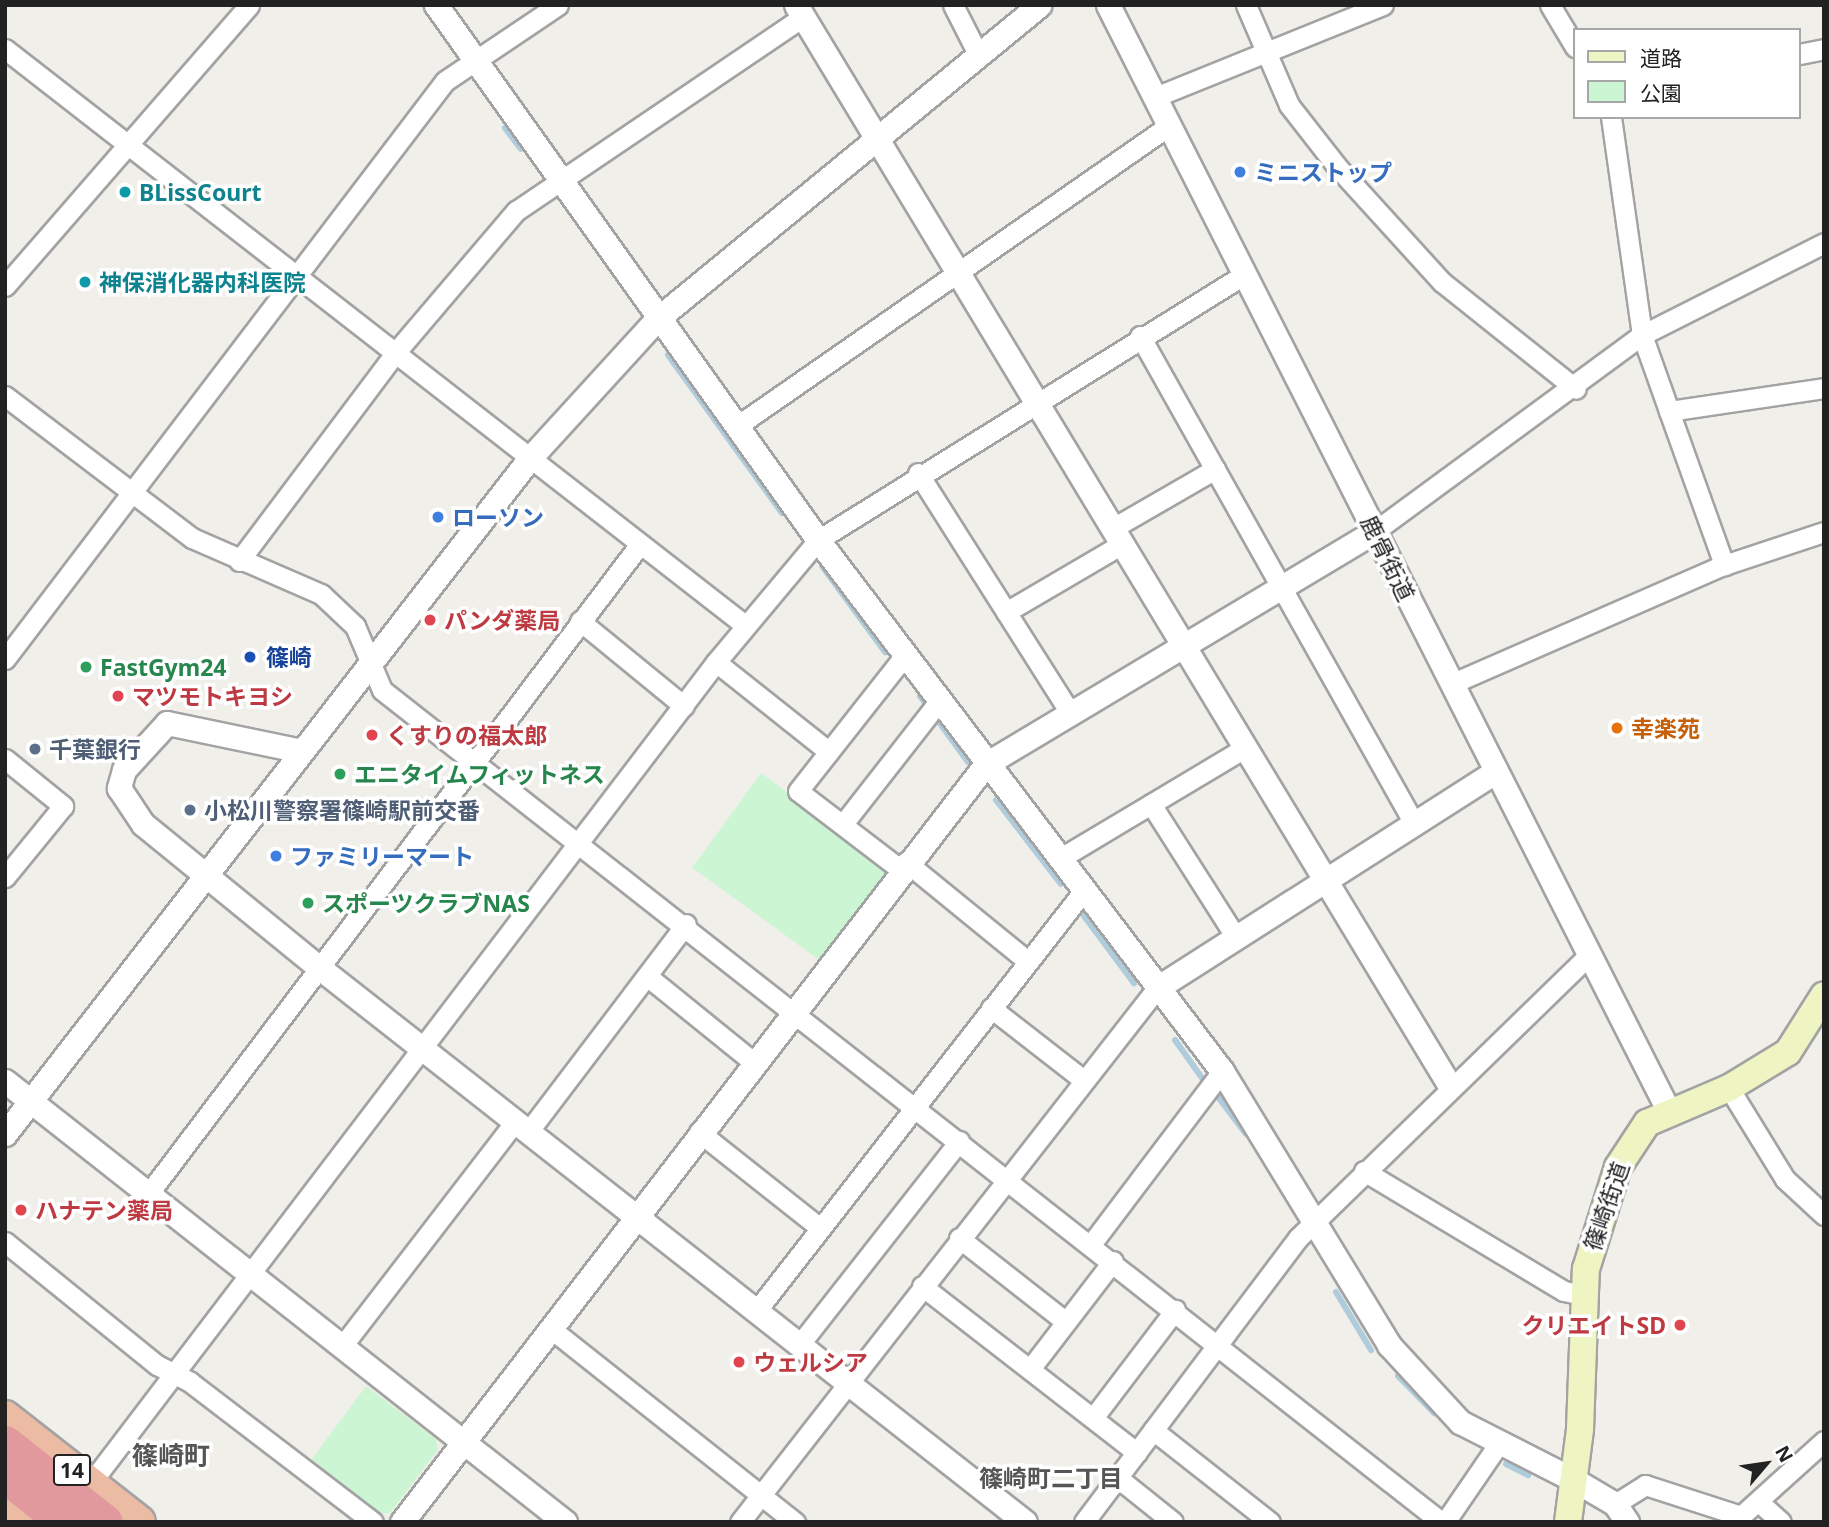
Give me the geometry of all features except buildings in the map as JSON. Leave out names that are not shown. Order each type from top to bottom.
[{"type":"highway","name":"14","points":[[5,1417],[139,1522]]},
{"type":"highway","points":[[5,1443],[105,1522]]},
{"type":"highway","points":[[5,1475],[64,1522]]},
{"type":"highway","points":[[5,1504],[28,1522]]},
{"type":"main road","name":"篠崎街道","points":[[1568,1522],[1576,1480],[1583,1295],[1590,1247],[1618,1167],[1647,1123],[1668,1110],[1729,1088],[1788,1052],[1824,995]]},
{"type":"street","points":[[5,286],[249,5]]},
{"type":"street","points":[[436,5],[656,320],[737,426],[818,540],[1082,893],[1222,1071],[1316,1220],[1389,1345],[1460,1422],[1576,1480],[1621,1513],[1645,1485],[1732,1519],[1760,1503],[1824,1441]]},
{"type":"street","points":[[5,659],[445,81],[473,58],[558,5]]},
{"type":"street","points":[[953,5],[978,54]]},
{"type":"street","points":[[5,1134],[368,660],[530,458],[656,320],[876,135],[1039,5]]},
{"type":"street","name":"鹿骨街道","points":[[1108,5],[1587,957],[1668,1110]]},
{"type":"street","points":[[1246,5],[1289,105],[1442,282],[1576,389]]},
{"type":"street","points":[[1155,97],[1382,5]]},
{"type":"street","points":[[1550,5],[1574,45]]},
{"type":"street","points":[[239,561],[395,354],[516,211],[799,11],[1450,1086]]},
{"type":"street","points":[[5,49],[126,149],[296,276],[745,625]]},
{"type":"street","points":[[1801,54],[1824,49]]},
{"type":"street","points":[[1611,119],[1642,335],[1724,565]]},
{"type":"street","points":[[737,426],[1170,125]]},
{"type":"street","points":[[402,1522],[903,865],[986,764],[1069,711],[1375,531],[1576,389],[1642,335],[1824,243]]},
{"type":"street","points":[[90,1484],[716,662],[818,540],[918,473],[1245,274]]},
{"type":"street","points":[[1140,336],[1415,825]]},
{"type":"street","points":[[1669,411],[1824,388]]},
{"type":"street","points":[[5,396],[192,538],[239,561],[321,594],[355,626],[382,690],[472,762],[686,924],[1443,1522],[1499,1443]]},
{"type":"street","points":[[1006,612],[1214,469]]},
{"type":"street","points":[[918,473],[1069,711]]},
{"type":"street","points":[[1451,684],[1724,565],[1824,531]]},
{"type":"street","points":[[149,1193],[321,969],[472,762],[640,544]]},
{"type":"street","points":[[580,621],[684,705]]},
{"type":"street","points":[[905,655],[798,791],[903,865],[1027,960]]},
{"type":"street","points":[[716,662],[829,752]]},
{"type":"street","points":[[843,824],[939,701]]},
{"type":"street","points":[[297,750],[177,721],[156,730],[124,770],[119,788],[128,810],[321,969],[848,1380],[1025,1522]]},
{"type":"street","points":[[1059,859],[1246,747]]},
{"type":"street","points":[[5,759],[62,806],[5,877]]},
{"type":"street","points":[[740,1522],[1081,1078],[1157,988],[1495,772]]},
{"type":"street","points":[[1151,804],[1237,939]]},
{"type":"street","points":[[757,1310],[1027,960],[1082,893]]},
{"type":"street","points":[[343,1346],[647,976],[686,924]]},
{"type":"street","points":[[1084,1522],[1316,1220],[1450,1086],[1587,957]]},
{"type":"street","points":[[647,976],[752,1061]]},
{"type":"street","points":[[991,1008],[1081,1078]]},
{"type":"street","points":[[1092,1243],[1222,1071]]},
{"type":"street","points":[[5,1081],[565,1522]]},
{"type":"street","points":[[1729,1088],[1785,1179],[1824,1215]]},
{"type":"street","points":[[699,1132],[820,1228]]},
{"type":"street","points":[[800,1344],[959,1141]]},
{"type":"street","points":[[1364,1171],[1564,1291],[1583,1295]]},
{"type":"street","points":[[959,1238],[1066,1322]]},
{"type":"street","points":[[5,1242],[175,1375],[373,1522]]},
{"type":"street","points":[[1030,1369],[1113,1261]]},
{"type":"street","points":[[922,1286],[1137,1453]]},
{"type":"street","points":[[1093,1418],[1175,1310]]},
{"type":"street","points":[[550,1328],[795,1522]]},
{"type":"street","points":[[1153,1430],[1270,1522]]},
{"type":"street","points":[[1118,1478],[1173,1522]]},
{"type":"street","points":[[1760,1503],[1781,1522]]},
{"type":"green space","points":[[761,773],[893,869],[824,963],[692,868]]},
{"type":"green space","points":[[366,1386],[436,1439],[438,1450],[390,1513],[379,1514],[311,1460]]},
{"type":"waterway","points":[[505,128],[521,149]]},
{"type":"waterway","points":[[668,355],[782,513]]},
{"type":"waterway","points":[[822,566],[885,652]]},
{"type":"waterway","points":[[920,696],[968,762]]},
{"type":"waterway","points":[[996,800],[1061,884]]},
{"type":"waterway","points":[[1084,916],[1134,983]]},
{"type":"waterway","points":[[1175,1040],[1202,1078]]},
{"type":"waterway","points":[[1218,1097],[1246,1134]]},
{"type":"waterway","points":[[1336,1292],[1371,1350]]},
{"type":"waterway","points":[[1398,1376],[1434,1413]]},
{"type":"waterway","points":[[1506,1464],[1528,1475]]},
{"type":"place","name":"ミニストップ","points":[[1240,172]]},
{"type":"place","name":"BLissCourt","points":[[125,192]]},
{"type":"place","name":"神保消化器内科医院","points":[[85,282]]},
{"type":"place","name":"ローソン","points":[[438,517]]},
{"type":"place","name":"パンダ薬局","points":[[430,620]]},
{"type":"place","name":"篠崎","points":[[250,657]]},
{"type":"place","name":"FastGym24","points":[[86,667]]},
{"type":"place","name":"マツモトキヨシ","points":[[118,696]]},
{"type":"place","name":"幸楽苑","points":[[1617,728]]},
{"type":"place","name":"くすりの福太郎","points":[[372,735]]},
{"type":"place","name":"千葉銀行","points":[[35,749]]},
{"type":"place","name":"エニタイムフィットネス","points":[[340,774]]},
{"type":"place","name":"小松川警察署篠崎駅前交番","points":[[190,810]]},
{"type":"place","name":"ファミリーマート","points":[[276,856]]},
{"type":"place","name":"スポーツクラブNAS","points":[[308,903]]},
{"type":"place","name":"ハナテン薬局","points":[[21,1210]]},
{"type":"place","name":"クリエイトSD","points":[[1680,1325]]},
{"type":"place","name":"ウェルシア","points":[[739,1362]]},
{"type":"district","name":"篠崎町","points":[[171,1456]]},
{"type":"district","name":"篠崎町二丁目","points":[[1051,1478]]}]
